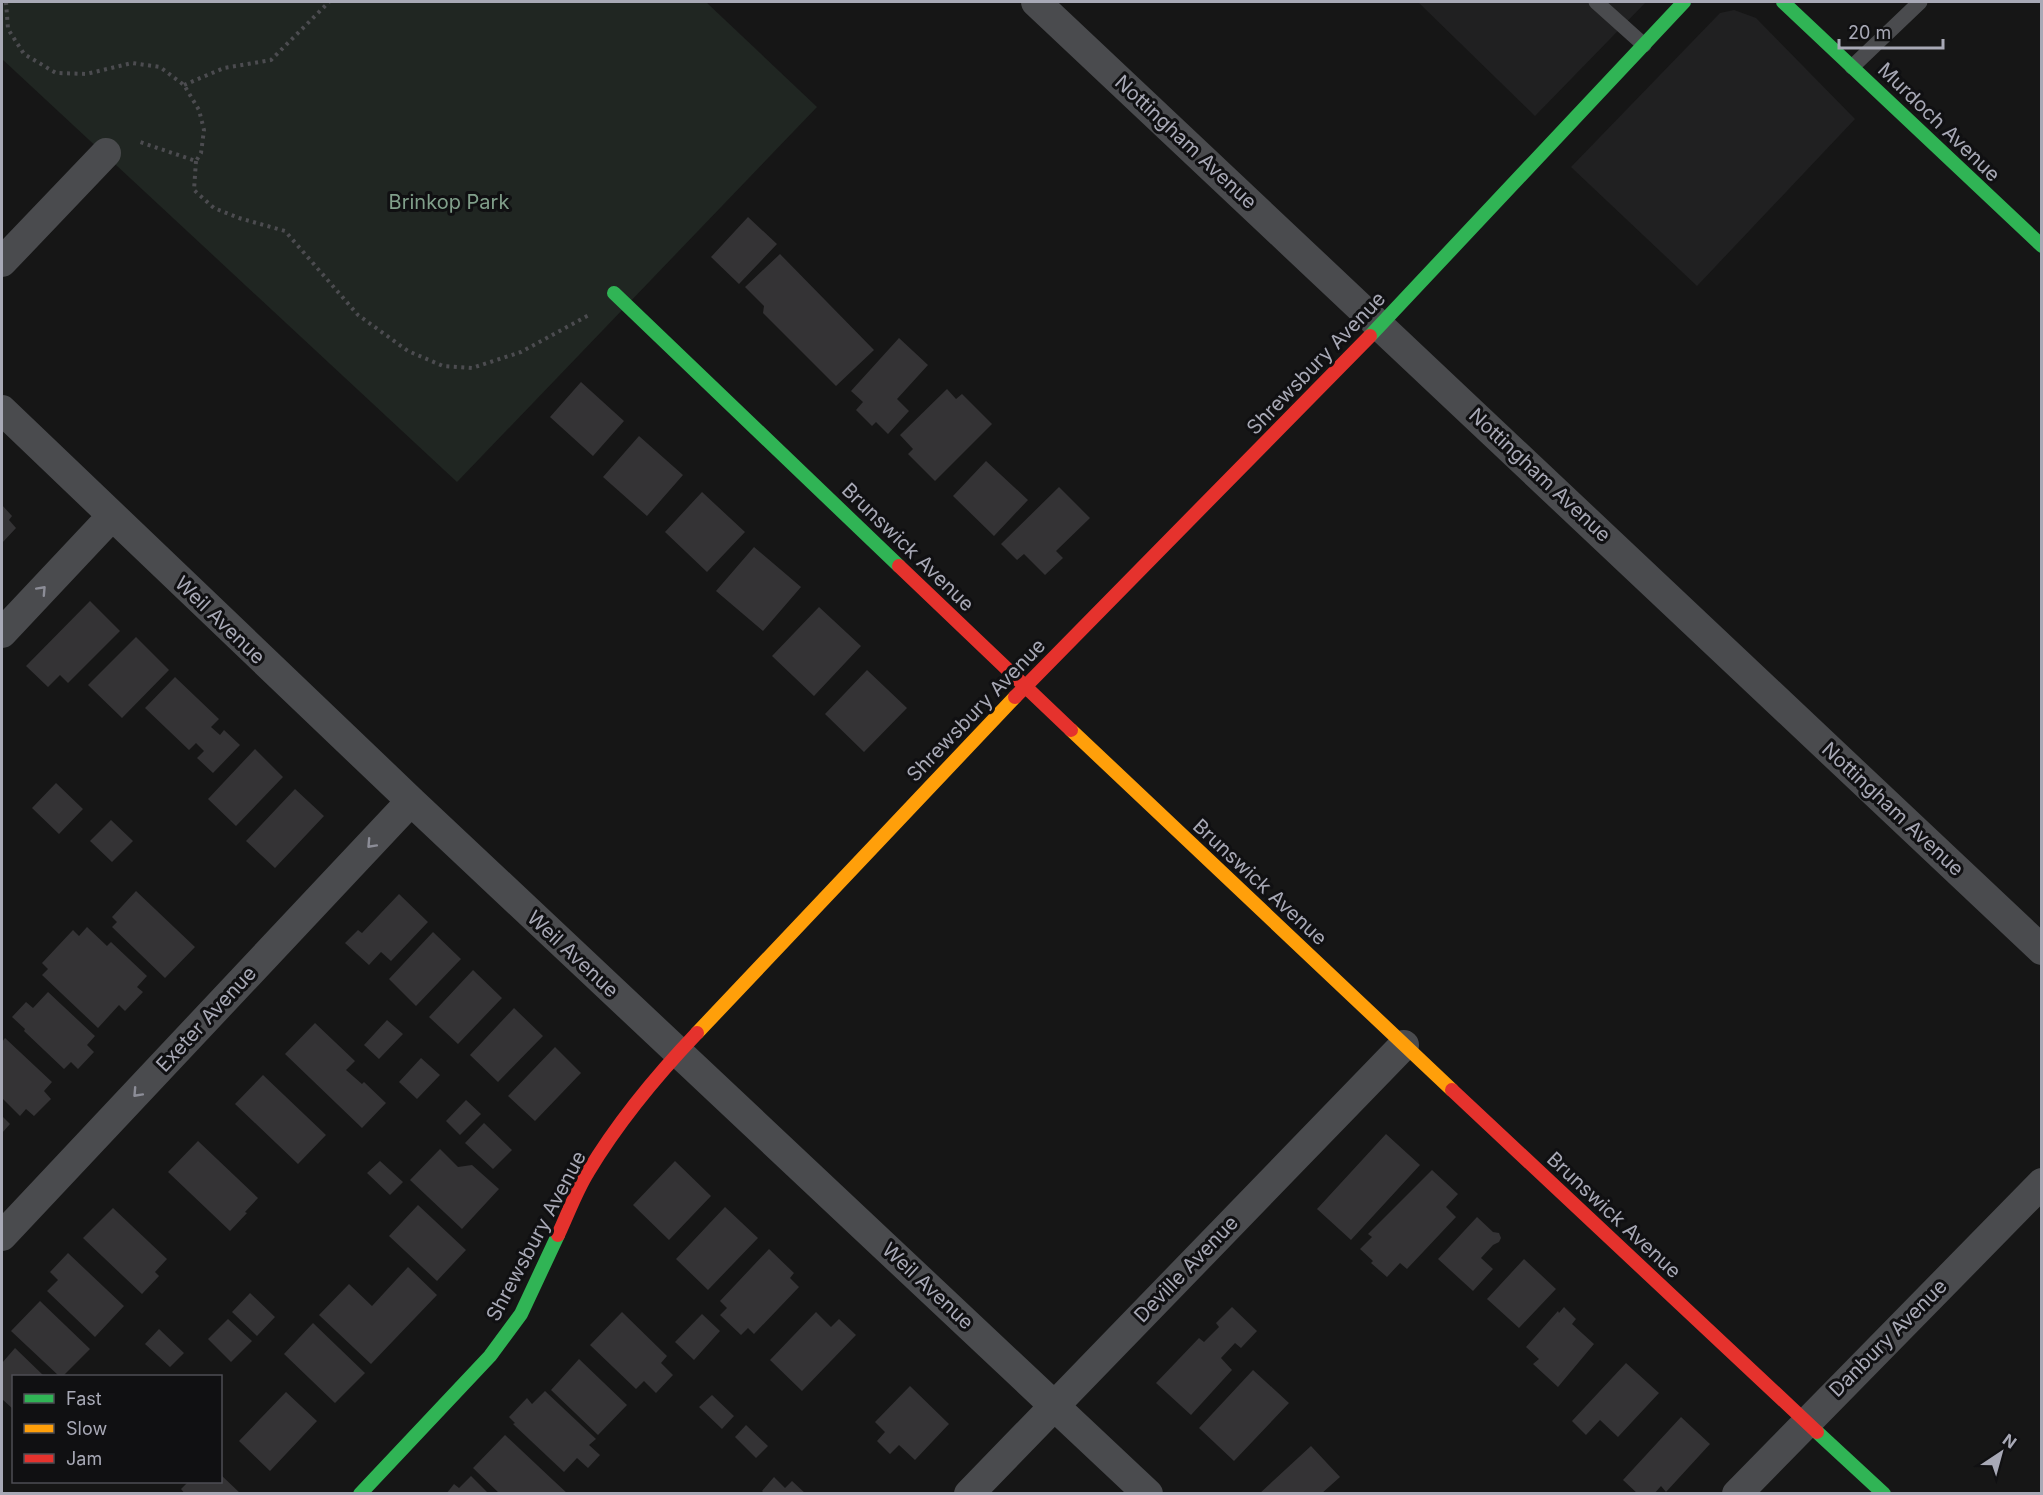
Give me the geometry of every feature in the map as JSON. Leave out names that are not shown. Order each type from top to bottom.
[{"type":"street","name":"Nottingham Avenue","points":[[1036,2],[2042,950]]},
{"type":"street","name":"Shrewsbury Avenue","points":[[360,1494],[490,1356],[521,1314],[587,1173],[620,1125],[678,1053],[1025,686],[1381,325],[1684,2]]},
{"type":"street","name":"Murdoch Avenue","points":[[1783,2],[2042,246]]},
{"type":"street","points":[[2,262],[106,153]]},
{"type":"street","name":"Brunswick Avenue","points":[[614,293],[1404,1046],[1884,1494]]},
{"type":"street","name":"Weil Avenue","points":[[2,410],[411,801],[1148,1494]]},
{"type":"street","points":[[2,633],[111,516]]},
{"type":"street","name":"Exeter Avenue","points":[[2,1236],[411,801]]},
{"type":"street","name":"Deville Avenue","points":[[969,1494],[1404,1046]]},
{"type":"street","name":"Danbury Avenue","points":[[1737,1494],[1806,1421],[2042,1183]]},
{"type":"lane","points":[[1596,2],[1644,45]]},
{"type":"lane","points":[[1852,67],[1920,2]]},
{"type":"path","points":[[6,2],[8,29],[24,54],[56,73],[86,74],[132,63],[160,67],[184,85],[199,110],[204,130],[201,153],[196,160],[194,190],[214,208],[239,218],[285,231],[358,315],[408,351],[443,366],[472,368],[521,352],[601,308],[614,293]]},
{"type":"path","points":[[184,85],[224,68],[271,60],[329,2]]},
{"type":"path","points":[[106,153],[123,136],[196,160]]},
{"type":"shaded area","points":[[1418,2],[1646,2],[1535,116]]},
{"type":"shaded area","points":[[1734,10],[1756,18],[1855,119],[1697,286],[1571,167],[1720,13]]},
{"type":"green space","name":"Brinkop Park","points":[[2,2],[706,2],[817,107],[457,482],[2,59]]},
{"type":"building","points":[[748,217],[777,244],[739,284],[711,257]]},
{"type":"building","points":[[780,254],[874,350],[836,386],[763,313],[764,306],[745,287]]},
{"type":"building","points":[[899,338],[928,365],[897,399],[909,411],[888,434],[876,422],[872,426],[856,410],[863,402],[851,391]]},
{"type":"building","points":[[581,382],[624,421],[593,456],[550,417]]},
{"type":"building","points":[[947,389],[956,399],[962,394],[992,424],[935,481],[908,454],[913,449],[900,435]]},
{"type":"building","points":[[639,436],[683,475],[647,516],[603,477]]},
{"type":"building","points":[[986,461],[1028,500],[994,536],[953,496]]},
{"type":"building","points":[[1059,487],[1090,518],[1056,551],[1063,558],[1045,575],[1024,554],[1017,560],[1001,544]]},
{"type":"building","points":[[702,492],[745,532],[707,572],[665,532]]},
{"type":"building","points":[[2,505],[12,516],[9,520],[16,528],[2,543]]},
{"type":"building","points":[[754,547],[801,587],[763,631],[716,591]]},
{"type":"building","points":[[90,601],[120,631],[68,683],[60,675],[48,687],[26,666]]},
{"type":"building","points":[[819,607],[861,646],[814,696],[772,656]]},
{"type":"building","points":[[136,637],[169,670],[122,718],[88,685]]},
{"type":"building","points":[[867,670],[907,708],[864,752],[825,714]]},
{"type":"building","points":[[175,677],[219,719],[211,727],[220,735],[224,730],[240,745],[213,773],[197,758],[204,751],[196,743],[189,750],[145,708]]},
{"type":"building","points":[[255,749],[283,777],[236,826],[208,799]]},
{"type":"building","points":[[56,783],[83,809],[59,834],[32,808]]},
{"type":"building","points":[[295,789],[324,816],[275,868],[246,841]]},
{"type":"building","points":[[111,820],[133,841],[112,862],[90,841]]},
{"type":"building","points":[[136,891],[195,947],[165,978],[112,927],[117,922],[112,917]]},
{"type":"building","points":[[399,894],[428,922],[391,961],[381,952],[369,965],[345,943],[358,930],[362,933]]},
{"type":"building","points":[[87,927],[107,946],[111,942],[147,976],[137,987],[143,992],[125,1011],[119,1005],[98,1028],[42,975],[48,969],[42,963],[73,930],[79,936]]},
{"type":"building","points":[[433,932],[461,959],[416,1006],[389,979]]},
{"type":"building","points":[[473,970],[502,998],[458,1044],[429,1017]]},
{"type":"building","points":[[48,992],[95,1036],[87,1045],[94,1052],[78,1069],[71,1062],[64,1069],[12,1017],[26,1002],[33,1008]]},
{"type":"building","points":[[514,1008],[543,1036],[498,1082],[470,1055]]},
{"type":"building","points":[[387,1020],[403,1034],[379,1059],[364,1045]]},
{"type":"building","points":[[315,1023],[355,1061],[346,1070],[362,1084],[364,1082],[386,1103],[362,1128],[285,1054]]},
{"type":"building","points":[[5,1038],[52,1082],[44,1091],[51,1099],[34,1116],[26,1109],[20,1116],[2,1098],[2,1042]]},
{"type":"building","points":[[555,1047],[581,1073],[535,1121],[508,1096]]},
{"type":"building","points":[[421,1058],[440,1075],[417,1099],[399,1082]]},
{"type":"building","points":[[263,1075],[326,1135],[298,1164],[235,1104]]},
{"type":"building","points":[[466,1100],[481,1114],[460,1135],[446,1121]]},
{"type":"building","points":[[2,1116],[10,1124],[2,1133]]},
{"type":"building","points":[[484,1123],[512,1150],[493,1169],[465,1143]]},
{"type":"building","points":[[1386,1134],[1420,1165],[1351,1240],[1317,1209]]},
{"type":"building","points":[[198,1141],[258,1198],[230,1231],[168,1172]]},
{"type":"building","points":[[440,1149],[458,1167],[472,1165],[499,1189],[462,1229],[410,1180]]},
{"type":"building","points":[[380,1161],[403,1182],[390,1195],[367,1173]]},
{"type":"building","points":[[675,1161],[711,1196],[669,1240],[633,1205]]},
{"type":"building","points":[[1432,1170],[1458,1194],[1446,1207],[1456,1217],[1407,1269],[1400,1263],[1387,1277],[1360,1249],[1372,1237],[1368,1234]]},
{"type":"building","points":[[418,1205],[466,1250],[437,1281],[389,1236]]},
{"type":"building","points":[[725,1207],[758,1238],[708,1290],[676,1259]]},
{"type":"building","points":[[113,1208],[167,1259],[155,1272],[159,1276],[142,1294],[83,1238]]},
{"type":"building","points":[[1477,1217],[1493,1232],[1499,1233],[1501,1238],[1481,1258],[1493,1269],[1473,1291],[1438,1259]]},
{"type":"building","points":[[769,1249],[794,1273],[790,1278],[799,1287],[754,1334],[748,1328],[741,1335],[720,1315],[727,1308],[720,1301]]},
{"type":"building","points":[[68,1253],[124,1306],[95,1337],[47,1291],[58,1280],[50,1272]]},
{"type":"building","points":[[1524,1259],[1556,1289],[1519,1328],[1487,1299]]},
{"type":"building","points":[[408,1267],[437,1295],[371,1364],[319,1315],[349,1284],[372,1306]]},
{"type":"building","points":[[250,1293],[275,1317],[257,1336],[232,1312]]},
{"type":"building","points":[[40,1301],[90,1349],[64,1375],[58,1375],[11,1331]]},
{"type":"building","points":[[1232,1307],[1257,1331],[1241,1348],[1235,1343],[1221,1358],[1232,1370],[1191,1415],[1156,1383],[1199,1338],[1204,1342],[1219,1327],[1216,1323]]},
{"type":"building","points":[[1564,1307],[1576,1319],[1572,1324],[1594,1344],[1558,1387],[1533,1364],[1539,1359],[1526,1347]]},
{"type":"building","points":[[622,1312],[667,1356],[661,1363],[673,1375],[656,1393],[644,1381],[636,1389],[590,1345]]},
{"type":"building","points":[[816,1312],[831,1327],[839,1319],[856,1335],[802,1391],[770,1360]]},
{"type":"building","points":[[702,1314],[720,1331],[694,1360],[675,1342]]},
{"type":"building","points":[[228,1319],[252,1341],[231,1362],[208,1339]]},
{"type":"building","points":[[313,1323],[365,1373],[335,1403],[284,1354]]},
{"type":"building","points":[[159,1329],[184,1353],[170,1367],[145,1344]]},
{"type":"building","points":[[15,1348],[43,1375],[12,1375],[12,1408],[2,1399],[2,1363]]},
{"type":"building","points":[[579,1359],[627,1405],[598,1435],[551,1390]]},
{"type":"building","points":[[1626,1363],[1659,1393],[1618,1437],[1600,1420],[1586,1435],[1572,1421]]},
{"type":"building","points":[[1253,1370],[1289,1403],[1234,1461],[1199,1428]]},
{"type":"building","points":[[910,1386],[949,1424],[915,1460],[899,1445],[890,1454],[877,1441],[885,1432],[875,1422]]},
{"type":"building","points":[[545,1391],[596,1439],[589,1445],[600,1455],[588,1468],[577,1458],[564,1472],[513,1424],[515,1423],[509,1417],[527,1398],[532,1404]]},
{"type":"building","points":[[286,1392],[317,1421],[270,1471],[239,1441]]},
{"type":"building","points":[[712,1395],[734,1416],[722,1429],[699,1407]]},
{"type":"building","points":[[1681,1417],[1710,1444],[1666,1492],[1661,1486],[1654,1494],[1638,1494],[1623,1480]]},
{"type":"building","points":[[746,1425],[768,1446],[756,1458],[735,1437]]},
{"type":"building","points":[[505,1435],[568,1494],[500,1494],[473,1468]]},
{"type":"building","points":[[1311,1446],[1340,1477],[1321,1494],[1259,1494]]},
{"type":"building","points":[[222,1476],[241,1494],[185,1494],[181,1489],[187,1483],[222,1483]]},
{"type":"building","points":[[471,1476],[489,1494],[446,1494],[454,1484],[459,1488]]},
{"type":"building","points":[[774,1477],[785,1488],[792,1481],[806,1494],[765,1494],[762,1491]]},
{"type":"traffic: fast","points":[[1370,336],[1684,2]]},
{"type":"traffic: fast","points":[[1783,2],[2042,246]]},
{"type":"traffic: fast","points":[[614,293],[899,566]]},
{"type":"traffic: fast","points":[[360,1494],[490,1356],[521,1314],[558,1235]]},
{"type":"traffic: fast","points":[[1817,1432],[1884,1494]]},
{"type":"traffic: slow","points":[[697,1033],[1015,697]]},
{"type":"traffic: slow","points":[[1071,730],[1452,1090]]},
{"type":"traffic: jam","points":[[1015,697],[1370,336]]},
{"type":"traffic: jam","points":[[899,566],[1071,730]]},
{"type":"traffic: jam","points":[[558,1235],[584,1179],[612,1135],[667,1065],[697,1033]]},
{"type":"traffic: jam","points":[[1452,1090],[1817,1432]]}]
